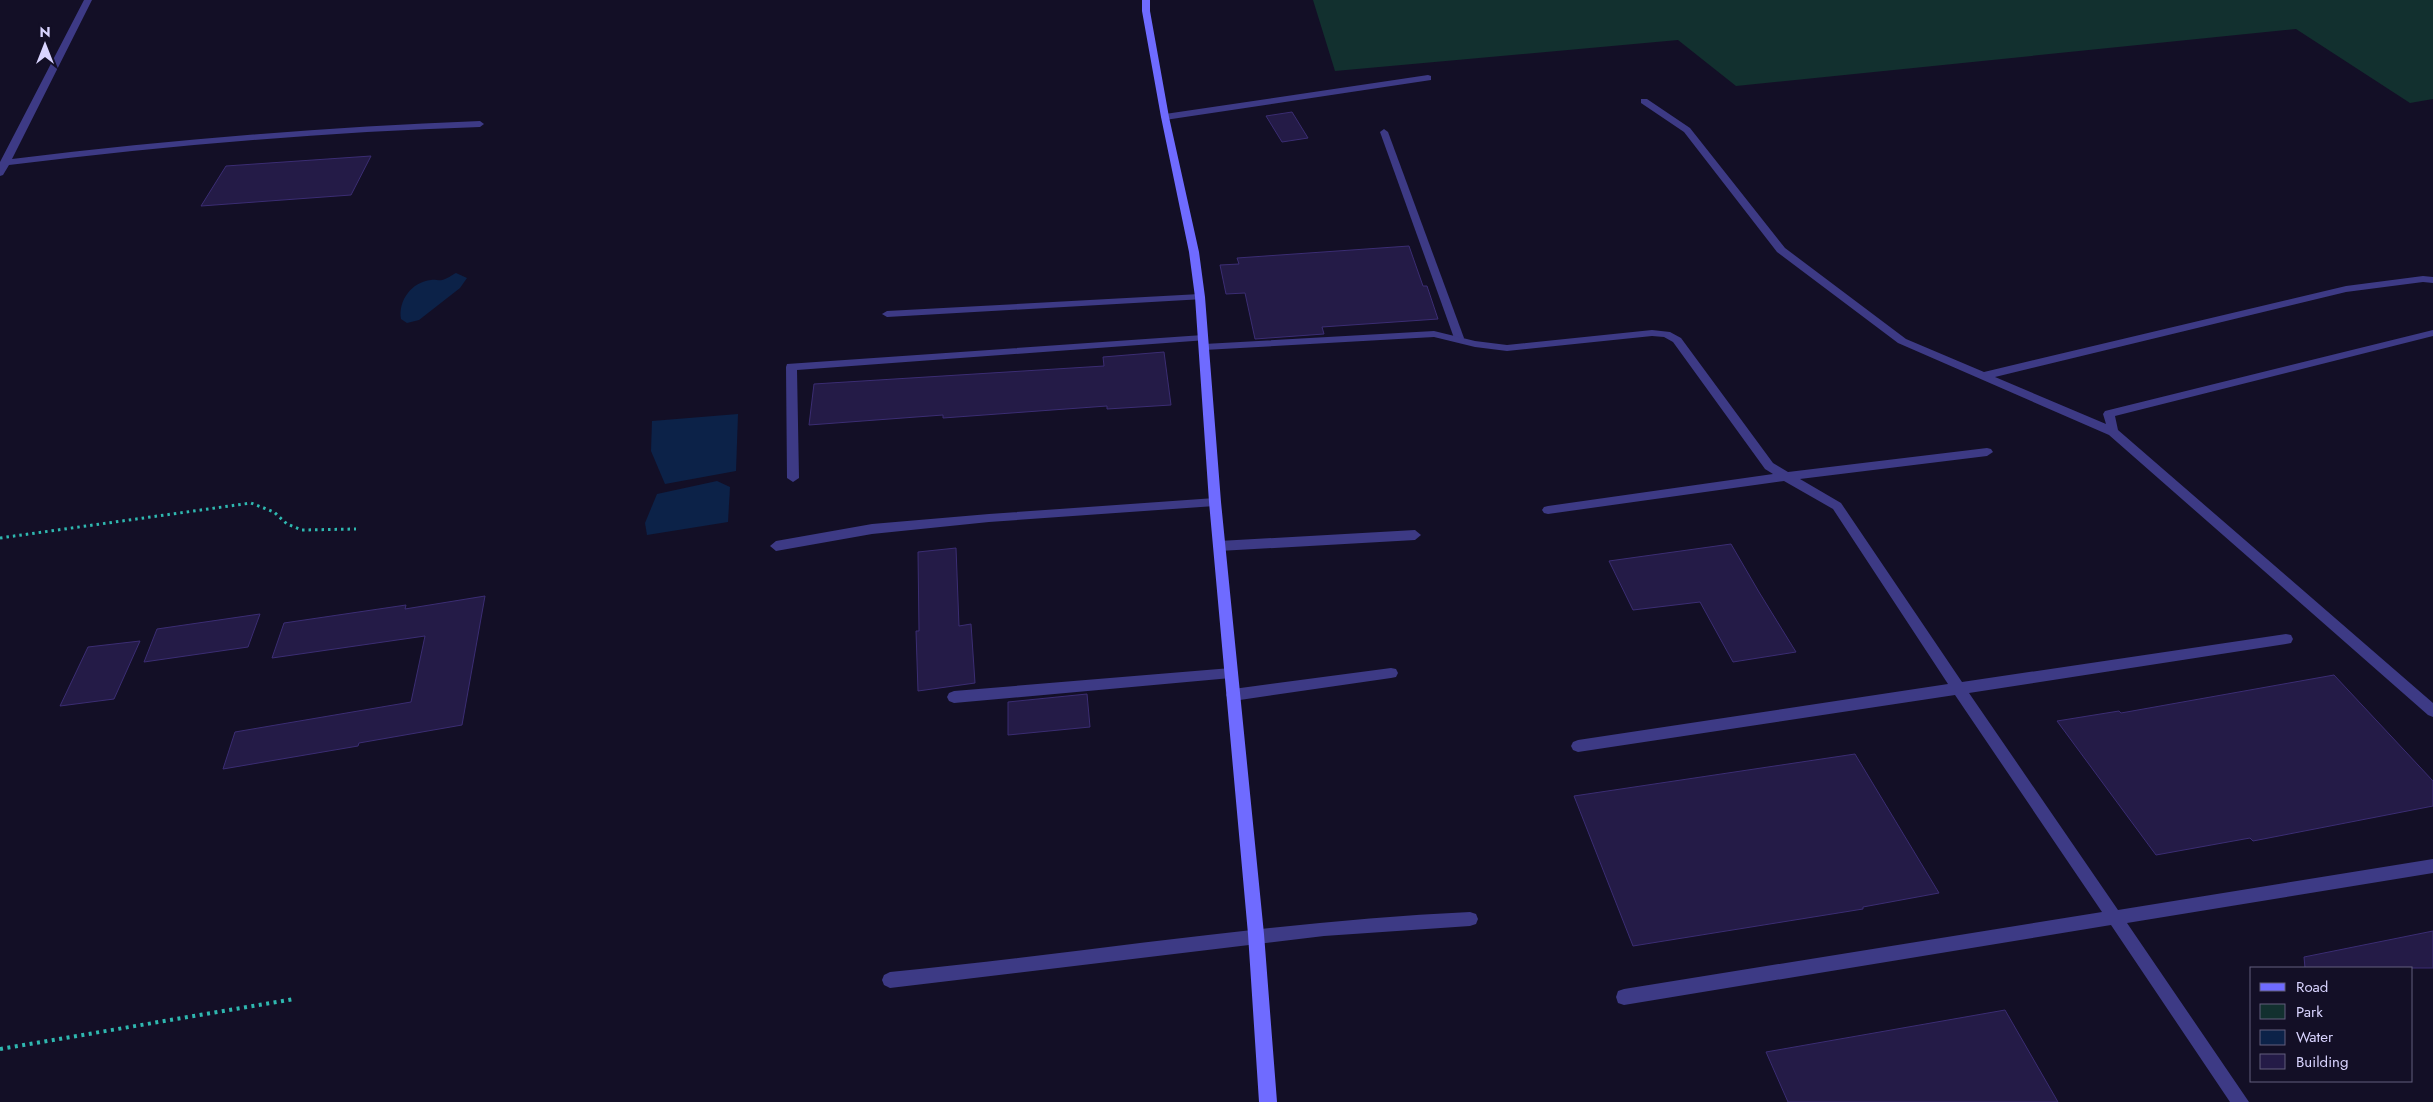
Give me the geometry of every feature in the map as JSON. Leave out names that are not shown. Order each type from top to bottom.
[{"type":"street","points":[[0,173],[88,0]]},
{"type":"street","points":[[1146,0],[1146,11],[1165,117],[1194,252],[1200,297],[1215,502],[1256,934],[1268,1102]]},
{"type":"street","points":[[1165,117],[1428,78]]},
{"type":"street","points":[[1644,101],[1687,130],[1782,250],[1902,341],[2113,432],[2433,711]]},
{"type":"street","points":[[4,164],[132,147],[423,126],[480,124]]},
{"type":"street","points":[[1384,132],[1459,338]]},
{"type":"street","points":[[1984,376],[2346,289],[2423,279],[2433,280]]},
{"type":"street","points":[[887,314],[1200,297]]},
{"type":"street","points":[[793,478],[791,367],[1204,343],[1434,334],[1459,338],[1475,344],[1507,348],[1652,333],[1666,334],[1677,340],[1769,466],[1837,506],[1958,688],[2240,1102]]},
{"type":"street","points":[[2113,432],[2110,414],[2433,333]]},
{"type":"street","points":[[1548,510],[1787,476],[1988,452]]},
{"type":"street","points":[[776,546],[891,527],[1215,502]]},
{"type":"street","points":[[1219,546],[1415,535]]},
{"type":"street","points":[[1578,746],[2286,639]]},
{"type":"street","points":[[954,697],[1231,673]]},
{"type":"street","points":[[1233,695],[1391,673]]},
{"type":"street","points":[[1624,997],[2433,866]]},
{"type":"street","points":[[890,980],[1104,956],[1256,934],[1420,920],[1470,919]]},
{"type":"path","points":[[0,538],[251,504],[274,512],[287,524],[302,530],[356,529]]},
{"type":"path","points":[[0,1049],[294,999]]},
{"type":"green space","points":[[1313,0],[2433,0],[2433,99],[2410,103],[2296,29],[1736,86],[1678,40],[1335,71]]},
{"type":"water","points":[[456,273],[467,278],[460,288],[419,320],[407,323],[401,319],[404,299],[412,288],[424,281],[442,280]]},
{"type":"water","points":[[738,414],[736,471],[665,484],[651,451],[652,421]]},
{"type":"water","points":[[717,481],[730,487],[728,522],[647,535],[645,523],[657,494]]},
{"type":"building","points":[[1292,112],[1308,138],[1282,142],[1266,116]]},
{"type":"building","points":[[371,156],[351,195],[201,206],[226,166]]},
{"type":"building","points":[[1409,246],[1423,286],[1427,286],[1438,319],[1322,327],[1324,334],[1255,339],[1245,293],[1226,294],[1220,265],[1239,264],[1237,258]]},
{"type":"building","points":[[1164,352],[1171,405],[1107,409],[1107,406],[943,418],[943,415],[809,425],[814,384],[1104,366],[1103,357]]},
{"type":"building","points":[[1731,544],[1796,652],[1733,662],[1700,602],[1633,610],[1609,561]]},
{"type":"building","points":[[956,548],[959,626],[971,624],[975,683],[918,691],[916,631],[919,631],[918,552]]},
{"type":"building","points":[[485,596],[462,725],[359,743],[358,746],[223,769],[235,732],[411,702],[425,636],[272,658],[284,623],[406,605],[405,609]]},
{"type":"building","points":[[260,614],[248,647],[144,662],[157,629]]},
{"type":"building","points":[[140,641],[114,699],[60,706],[88,647]]},
{"type":"building","points":[[2334,675],[2433,781],[2433,806],[2253,841],[2250,838],[2156,855],[2057,721],[2119,711],[2121,713]]},
{"type":"building","points":[[1087,694],[1090,727],[1008,735],[1008,702]]},
{"type":"building","points":[[1855,754],[1939,893],[1863,907],[1863,909],[1633,946],[1574,796]]},
{"type":"building","points":[[2433,931],[2433,968],[2305,967],[2304,957]]},
{"type":"building","points":[[2005,1010],[2058,1102],[1788,1102],[1766,1052]]}]
